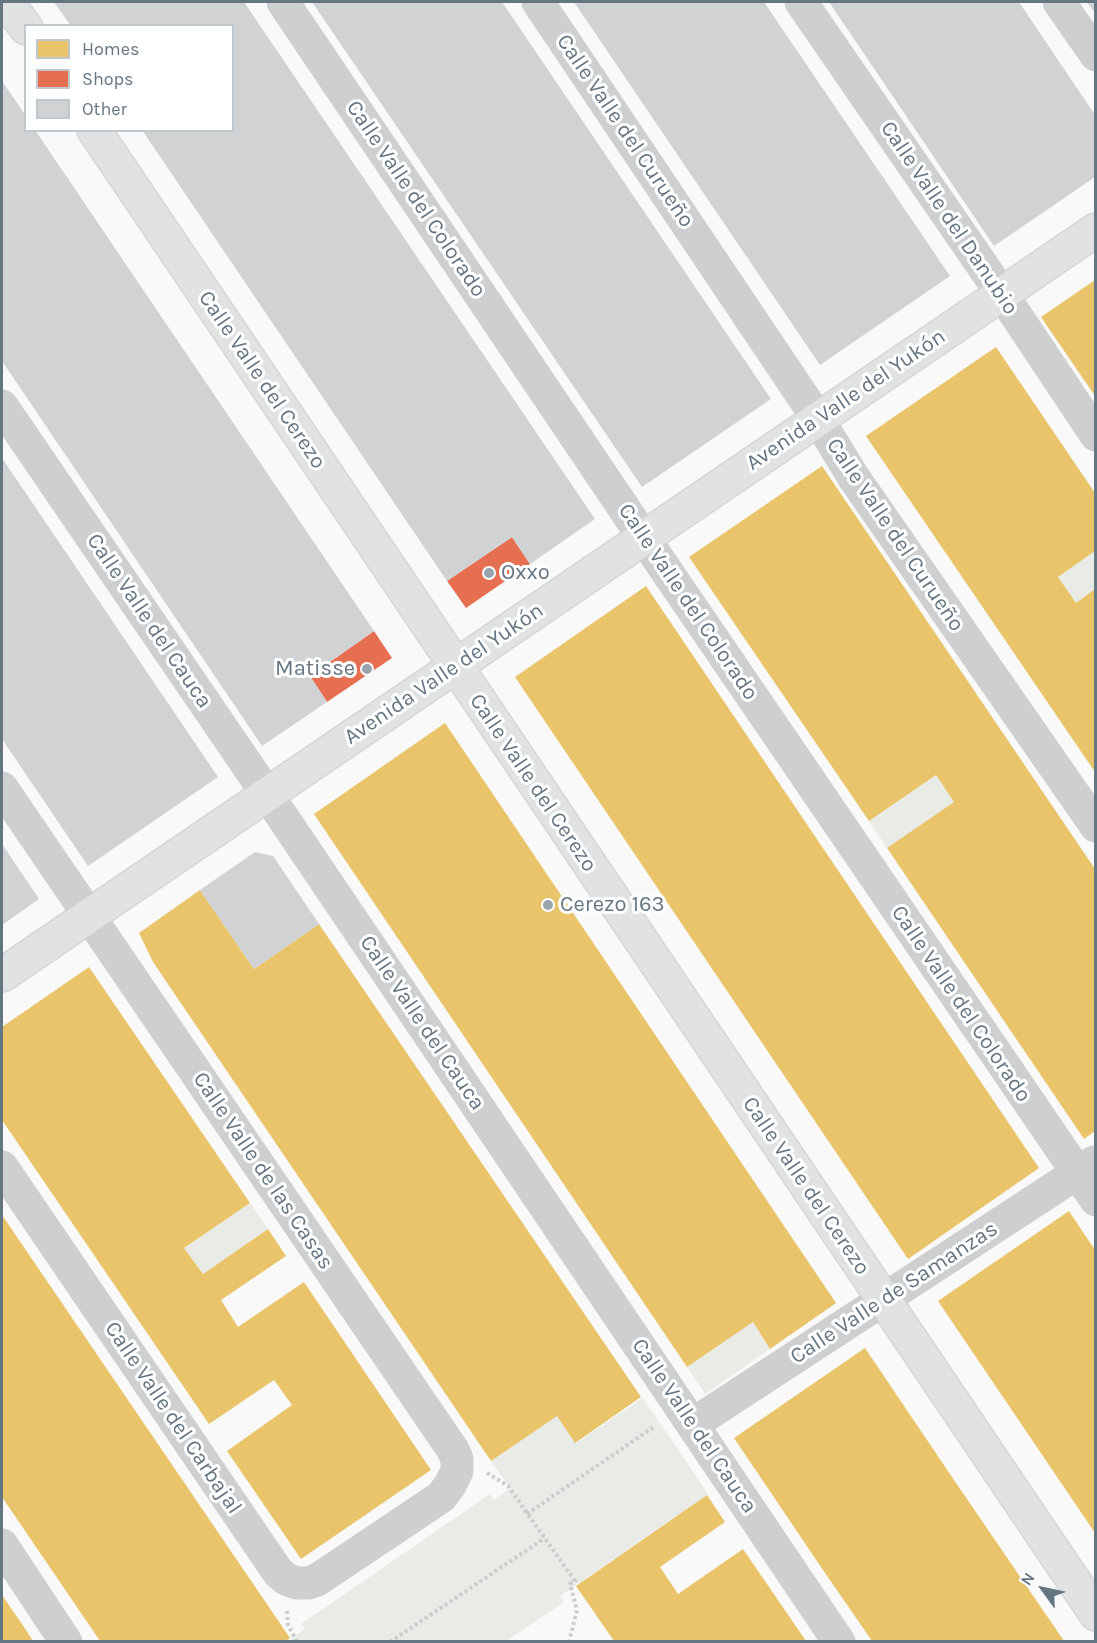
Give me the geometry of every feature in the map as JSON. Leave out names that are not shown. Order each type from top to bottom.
[{"type":"street","points":[[7,2],[24,25]]},
{"type":"street","name":"Calle Valle del Colorado","points":[[283,2],[644,538],[1086,1167],[1095,1200]]},
{"type":"street","name":"Calle Valle del Curueño","points":[[538,2],[818,419],[861,488],[1095,826]]},
{"type":"street","name":"Calle Valle del Danubio","points":[[801,2],[1002,294],[1095,435]]},
{"type":"street","points":[[1059,2],[1095,55]]},
{"type":"street","name":"Calle Valle del Cerezo","points":[[95,132],[454,667],[1095,1614]]},
{"type":"street","name":"Avenida Valle del Yukón","points":[[2,975],[1095,230]]},
{"type":"street","name":"Calle Valle del Cauca","points":[[2,406],[839,1641]]},
{"type":"street","name":"Calle Valle de las Casas","points":[[2,788],[453,1450],[457,1459],[457,1471]]},
{"type":"street","name":"Calle Valle del Carbajal","points":[[2,1167],[278,1572],[297,1583],[317,1580],[441,1497],[457,1471]]},
{"type":"street","name":"Calle Valle de Samanzas","points":[[687,1416],[883,1300],[1086,1167]]},
{"type":"street","points":[[2,1545],[66,1641]]},
{"type":"path","points":[[527,1514],[687,1416]]},
{"type":"path","points":[[457,1471],[480,1471],[508,1486],[575,1581],[570,1584],[577,1610],[569,1641]]},
{"type":"path","points":[[390,1641],[545,1538]]},
{"type":"shaded area","points":[[1095,551],[1095,589],[1076,603],[1058,577]]},
{"type":"shaded area","points":[[936,775],[954,802],[887,848],[869,821]]},
{"type":"shaded area","points":[[250,1203],[268,1229],[203,1274],[184,1248]]},
{"type":"shaded area","points":[[753,1322],[770,1349],[705,1394],[687,1367]]},
{"type":"shaded area","points":[[643,1398],[708,1494],[560,1596],[564,1602],[506,1641],[287,1642],[305,1629],[301,1624],[490,1494],[494,1500],[510,1488],[491,1461],[557,1416],[576,1443]]},
{"type":"building: Homes","points":[[1095,280],[1095,396],[1041,317]]},
{"type":"building: Homes","points":[[996,347],[1095,493],[1095,551],[1058,577],[1076,603],[1095,589],[1095,772],[866,436]]},
{"type":"building: Homes","points":[[822,466],[1095,869],[1095,1131],[1084,1139],[887,848],[954,802],[936,775],[869,821],[689,557]]},
{"type":"building: Homes","points":[[646,586],[1039,1168],[908,1259],[515,677]]},
{"type":"building: Homes","points":[[445,723],[836,1303],[770,1349],[753,1322],[687,1367],[314,814]]},
{"type":"building: Homes","points":[[200,890],[254,969],[319,924],[641,1397],[575,1443],[557,1416],[491,1461],[153,962],[139,933]]},
{"type":"building: Homes","points":[[89,967],[250,1203],[184,1248],[203,1274],[268,1229],[286,1256],[221,1300],[238,1327],[304,1282],[431,1470],[301,1559],[227,1451],[292,1405],[274,1380],[209,1424],[2,1120],[2,1027]]},
{"type":"building: Homes","points":[[1069,1211],[1095,1250],[1095,1533],[938,1301]]},
{"type":"building: Homes","points":[[2,1215],[290,1638],[286,1641],[100,1641],[2,1497]]},
{"type":"building: Homes","points":[[865,1348],[1064,1641],[872,1641],[823,1570],[734,1438]]},
{"type":"building: Homes","points":[[707,1495],[725,1522],[660,1567],[678,1594],[743,1549],[806,1641],[614,1641],[576,1586]]},
{"type":"building: Homes","points":[[2,1595],[24,1627],[33,1641],[2,1641]]},
{"type":"building: Shops","name":"Oxxo","points":[[512,537],[530,564],[466,608],[447,581]]},
{"type":"building: Shops","points":[[374,631],[392,658],[327,702],[310,676]]},
{"type":"building: Other","points":[[54,2],[244,2],[595,519],[530,564],[512,537],[447,581],[143,132],[234,132],[234,24],[70,24]]},
{"type":"building: Other","points":[[312,2],[502,2],[771,399],[642,487]]},
{"type":"building: Other","points":[[574,2],[764,2],[950,276],[820,365]]},
{"type":"building: Other","points":[[829,2],[1019,2],[1095,115],[1095,177],[994,246]]},
{"type":"building: Other","points":[[1087,2],[1095,2],[1095,13]]},
{"type":"building: Other","points":[[2,81],[24,113],[24,132],[36,132],[374,631],[310,676],[327,702],[262,746],[2,361]]},
{"type":"building: Other","points":[[2,458],[218,777],[88,866],[2,739]]},
{"type":"building: Other","points":[[2,844],[39,899],[2,925]]},
{"type":"building: Other","points":[[255,852],[273,856],[319,924],[254,969],[200,890]]},
{"type":"place","name":"Oxxo","points":[[489,573]]},
{"type":"place","name":"Matisse","points":[[367,669]]},
{"type":"place","name":"Cerezo 163","points":[[548,905]]}]
